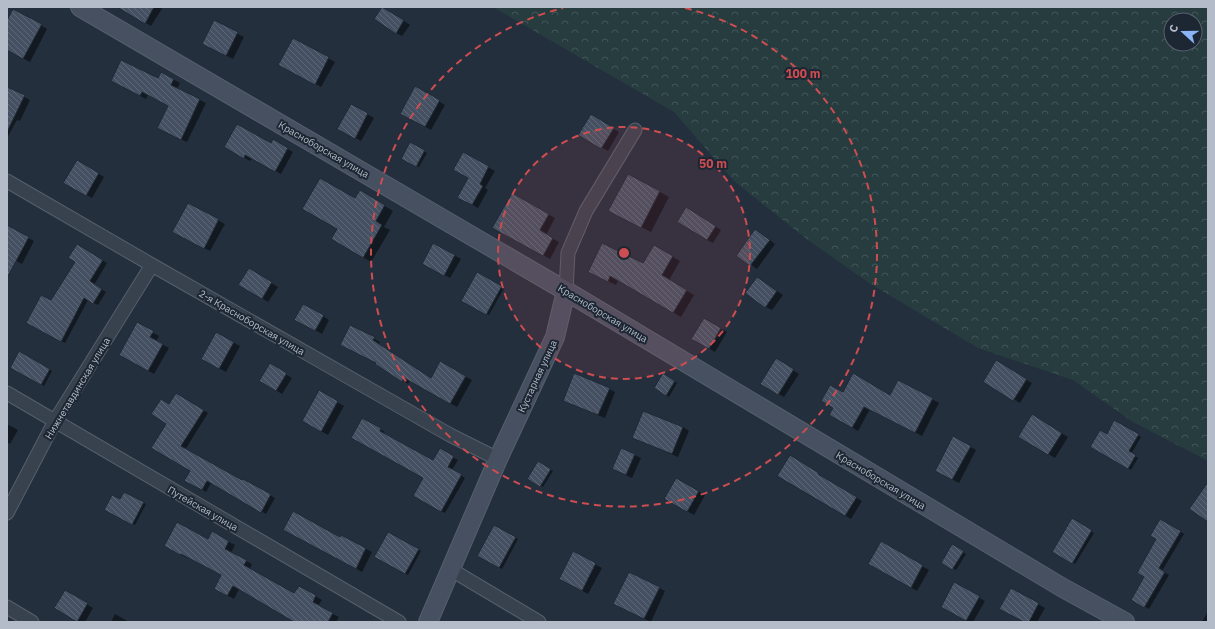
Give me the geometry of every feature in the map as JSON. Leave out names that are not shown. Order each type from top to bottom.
[{"type":"street","name":"Красноборская улица","points":[[80,7],[566,291],[1063,588],[1125,622]]},
{"type":"street","name":"Кустарная улица","points":[[428,622],[498,459],[555,337],[566,291],[568,253],[586,211],[635,130]]},
{"type":"street","name":"2-я Красноборская улица","points":[[7,181],[450,435],[498,459]]},
{"type":"street","name":"Нижнетавдинская улица","points":[[7,513],[55,421],[152,265]]},
{"type":"street","name":"Путейская улица","points":[[7,393],[399,622]]},
{"type":"street","points":[[450,569],[538,622]]},
{"type":"street","points":[[7,607],[32,622]]},
{"type":"green space","points":[[493,7],[1208,7],[1208,461],[1133,422],[1073,380],[978,348],[869,283],[804,237],[734,181],[674,112]]},
{"type":"building","points":[[117,7],[154,7],[145,24]]},
{"type":"building","points":[[382,7],[404,20],[396,34],[374,19]]},
{"type":"building","points":[[13,9],[42,24],[23,59],[7,50],[7,20]]},
{"type":"building","points":[[214,20],[238,32],[226,56],[202,44]]},
{"type":"building","points":[[293,38],[329,57],[315,85],[278,65]]},
{"type":"building","points":[[121,60],[158,78],[161,72],[174,79],[171,85],[200,99],[181,140],[157,128],[168,106],[142,92],[140,96],[111,81]]},
{"type":"building","points":[[415,86],[440,100],[425,127],[400,114]]},
{"type":"building","points":[[7,87],[25,95],[7,132]]},
{"type":"building","points":[[351,104],[368,113],[355,139],[337,129]]},
{"type":"building","points":[[591,114],[614,128],[601,149],[578,135]]},
{"type":"building","points":[[237,124],[271,143],[273,139],[288,148],[275,172],[245,155],[244,159],[224,147]]},
{"type":"building","points":[[410,142],[425,150],[416,167],[401,159]]},
{"type":"building","points":[[463,152],[489,166],[480,184],[483,186],[472,205],[457,198],[468,178],[453,170]]},
{"type":"building","points":[[77,160],[99,173],[86,196],[63,183]]},
{"type":"building","points":[[628,174],[660,191],[641,228],[608,211]]},
{"type":"building","points":[[320,178],[355,198],[360,190],[385,205],[376,221],[382,225],[363,258],[331,239],[337,229],[302,209]]},
{"type":"building","points":[[512,193],[549,214],[540,230],[553,238],[543,256],[492,228]]},
{"type":"building","points":[[188,203],[219,219],[204,249],[172,232]]},
{"type":"building","points":[[686,207],[716,226],[707,240],[677,222]]},
{"type":"building","points":[[7,225],[29,237],[7,278]]},
{"type":"building","points":[[755,229],[770,240],[750,266],[736,256]]},
{"type":"building","points":[[433,243],[455,255],[444,276],[422,264]]},
{"type":"building","points":[[602,243],[643,263],[654,245],[673,256],[662,275],[687,290],[673,313],[610,276],[608,282],[588,272]]},
{"type":"building","points":[[77,244],[103,260],[90,281],[102,289],[93,304],[84,298],[61,342],[26,323],[41,295],[51,300],[75,262],[68,258]]},
{"type":"building","points":[[249,268],[272,282],[262,299],[238,285]]},
{"type":"building","points":[[477,272],[502,286],[486,315],[461,301]]},
{"type":"building","points":[[757,277],[777,291],[765,308],[745,293]]},
{"type":"building","points":[[303,304],[324,315],[315,331],[294,320]]},
{"type":"building","points":[[704,318],[721,328],[709,349],[691,339]]},
{"type":"building","points":[[137,322],[154,331],[150,337],[163,344],[148,371],[119,355]]},
{"type":"building","points":[[350,325],[375,337],[373,340],[431,378],[440,361],[466,376],[450,404],[404,378],[402,382],[375,364],[376,363],[340,345]]},
{"type":"building","points":[[216,332],[234,342],[219,369],[201,359]]},
{"type":"building","points":[[19,351],[50,369],[41,385],[10,368]]},
{"type":"building","points":[[776,358],[794,369],[778,395],[760,384]]},
{"type":"building","points":[[996,360],[1027,379],[1013,401],[983,382]]},
{"type":"building","points":[[270,363],[287,373],[276,391],[259,381]]},
{"type":"building","points":[[574,373],[610,388],[598,415],[563,401]]},
{"type":"building","points":[[663,373],[675,381],[666,396],[654,388]]},
{"type":"building","points":[[853,373],[890,395],[898,380],[933,398],[915,433],[864,407],[852,428],[829,415],[833,408],[821,401],[830,385],[843,392]]},
{"type":"building","points":[[319,390],[338,401],[321,432],[302,421]]},
{"type":"building","points":[[176,393],[204,410],[181,446],[242,480],[243,479],[271,494],[261,513],[207,481],[202,490],[184,481],[190,471],[151,448],[166,424],[151,414],[161,399],[169,404]]},
{"type":"building","points":[[643,411],[683,427],[672,454],[632,438]]},
{"type":"building","points":[[1032,414],[1062,433],[1048,455],[1018,437]]},
{"type":"building","points":[[362,418],[381,428],[380,431],[433,460],[440,448],[454,456],[448,467],[462,474],[441,512],[413,496],[423,478],[351,438]]},
{"type":"building","points":[[1114,420],[1139,434],[1129,451],[1136,455],[1128,469],[1090,447],[1100,430],[1107,434]]},
{"type":"building","points":[[953,436],[971,446],[952,480],[935,471]]},
{"type":"building","points":[[621,448],[635,454],[626,475],[612,469]]},
{"type":"building","points":[[790,455],[819,473],[818,474],[857,497],[845,516],[777,476]]},
{"type":"building","points":[[538,461],[551,469],[540,487],[527,479]]},
{"type":"building","points":[[676,478],[699,491],[687,512],[664,499]]},
{"type":"building","points":[[1208,482],[1208,522],[1189,509]]},
{"type":"building","points":[[124,492],[144,502],[132,525],[104,510],[112,495],[120,499]]},
{"type":"building","points":[[293,511],[340,537],[341,535],[366,548],[356,569],[283,530]]},
{"type":"building","points":[[1072,518],[1092,530],[1072,564],[1052,552]]},
{"type":"building","points":[[1160,519],[1181,531],[1159,568],[1165,572],[1144,608],[1131,600],[1144,577],[1137,573],[1156,539],[1150,536]]},
{"type":"building","points":[[177,522],[208,539],[212,531],[229,541],[225,549],[247,560],[244,565],[294,593],[299,586],[316,595],[313,602],[333,613],[328,622],[294,622],[233,586],[227,596],[214,589],[221,575],[164,546]]},
{"type":"building","points":[[494,525],[516,537],[499,568],[477,556]]},
{"type":"building","points":[[388,532],[419,549],[405,574],[374,557]]},
{"type":"building","points":[[881,541],[923,565],[911,588],[868,564]]},
{"type":"building","points":[[952,544],[964,551],[952,570],[941,563]]},
{"type":"building","points":[[573,551],[596,563],[582,591],[559,579]]},
{"type":"building","points":[[629,572],[660,587],[644,619],[613,604]]},
{"type":"building","points":[[954,582],[980,596],[966,621],[941,607]]},
{"type":"building","points":[[1011,588],[1039,603],[1029,622],[1024,622],[999,609]]},
{"type":"building","points":[[65,590],[88,603],[77,622],[54,608]]}]
